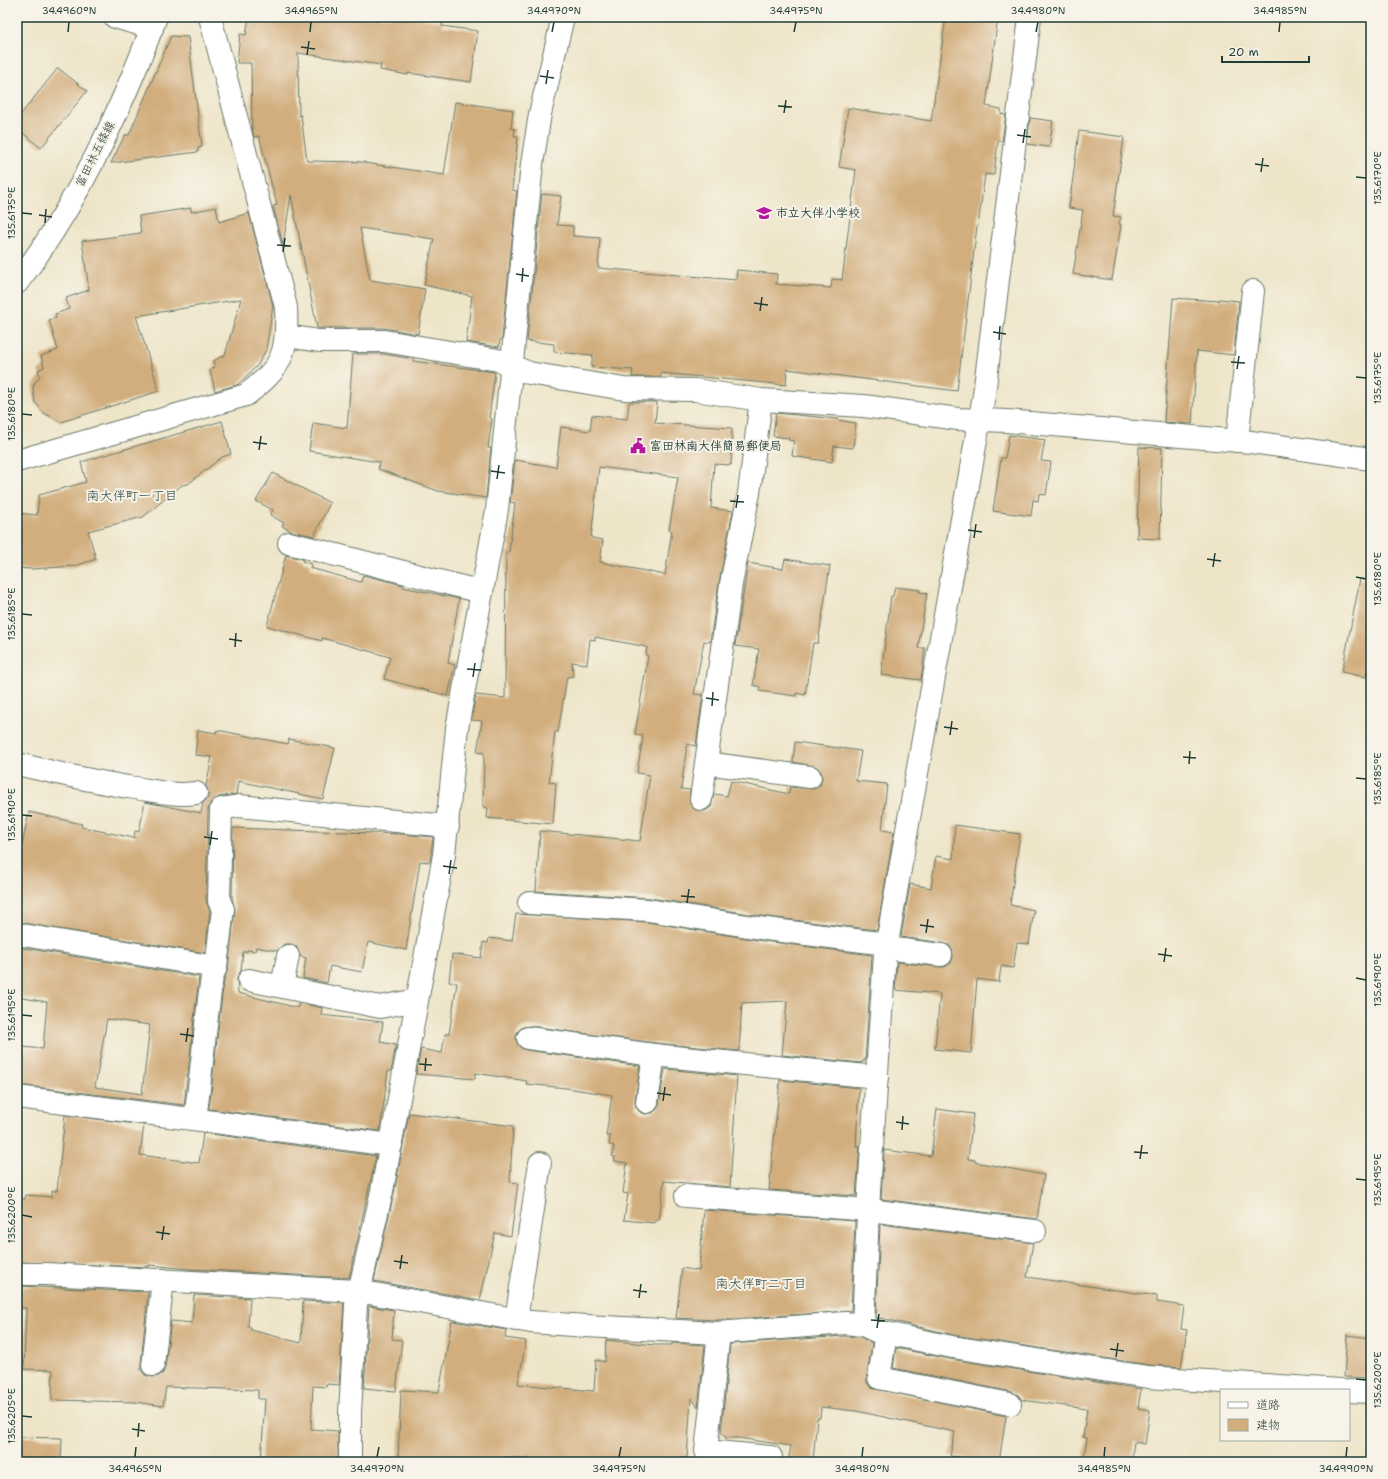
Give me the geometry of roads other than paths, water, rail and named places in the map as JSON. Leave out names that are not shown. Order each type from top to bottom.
[{"type":"street","points":[[115,17],[154,22]]},
{"type":"street","points":[[17,461],[246,395],[263,382],[280,362],[287,336],[286,307],[210,17]]},
{"type":"street","points":[[350,1462],[350,1413],[356,1305],[391,1145],[444,855],[457,728],[497,510],[532,164],[540,114],[563,17]]},
{"type":"street","points":[[863,1325],[877,1077],[887,946],[980,420],[1030,17]]},
{"type":"street","name":"富田林五條線","points":[[17,283],[52,232],[97,155],[132,79],[154,22]]},
{"type":"street","points":[[1237,441],[1252,291]]},
{"type":"street","points":[[287,336],[319,341],[384,341],[498,360],[529,373],[624,389],[695,390],[761,400],[864,406],[958,419],[1237,441],[1371,459]]},
{"type":"street","points":[[701,799],[732,584],[749,493],[761,400]]},
{"type":"street","points":[[289,543],[482,592]]},
{"type":"street","points":[[706,763],[810,777]]},
{"type":"street","points":[[17,764],[92,781],[170,794],[186,795],[196,793]]},
{"type":"street","points":[[195,1118],[212,977],[216,967],[223,909],[219,901],[221,809],[239,806],[448,826]]},
{"type":"street","points":[[529,903],[648,910],[940,955]]},
{"type":"street","points":[[17,934],[216,967]]},
{"type":"street","points":[[282,986],[288,956]]},
{"type":"street","points":[[250,980],[380,1007],[418,1000]]},
{"type":"street","points":[[528,1038],[654,1055],[877,1077]]},
{"type":"street","points":[[648,1102],[654,1055]]},
{"type":"street","points":[[17,1097],[195,1118],[225,1124],[391,1145]]},
{"type":"street","points":[[516,1320],[540,1163]]},
{"type":"street","points":[[686,1196],[869,1210],[1036,1231]]},
{"type":"street","points":[[17,1274],[46,1274],[359,1291],[516,1320],[593,1326],[719,1333],[846,1323],[863,1325],[886,1333],[952,1347],[1148,1376],[1326,1389]]},
{"type":"street","points":[[153,1365],[163,1280]]},
{"type":"street","points":[[719,1333],[705,1456],[771,1457]]},
{"type":"street","points":[[886,1333],[879,1378],[1010,1404]]},
{"type":"street","points":[[1350,1391],[1371,1392]]},
{"type":"place","name":"市立大伴小学校","points":[[764,213]]},
{"type":"place","name":"富田林南大伴簡易郵便局","points":[[638,446]]},
{"type":"district","name":"南大伴町一丁目","points":[[132,495]]},
{"type":"district","name":"南大伴町二丁目","points":[[761,1283]]}]
